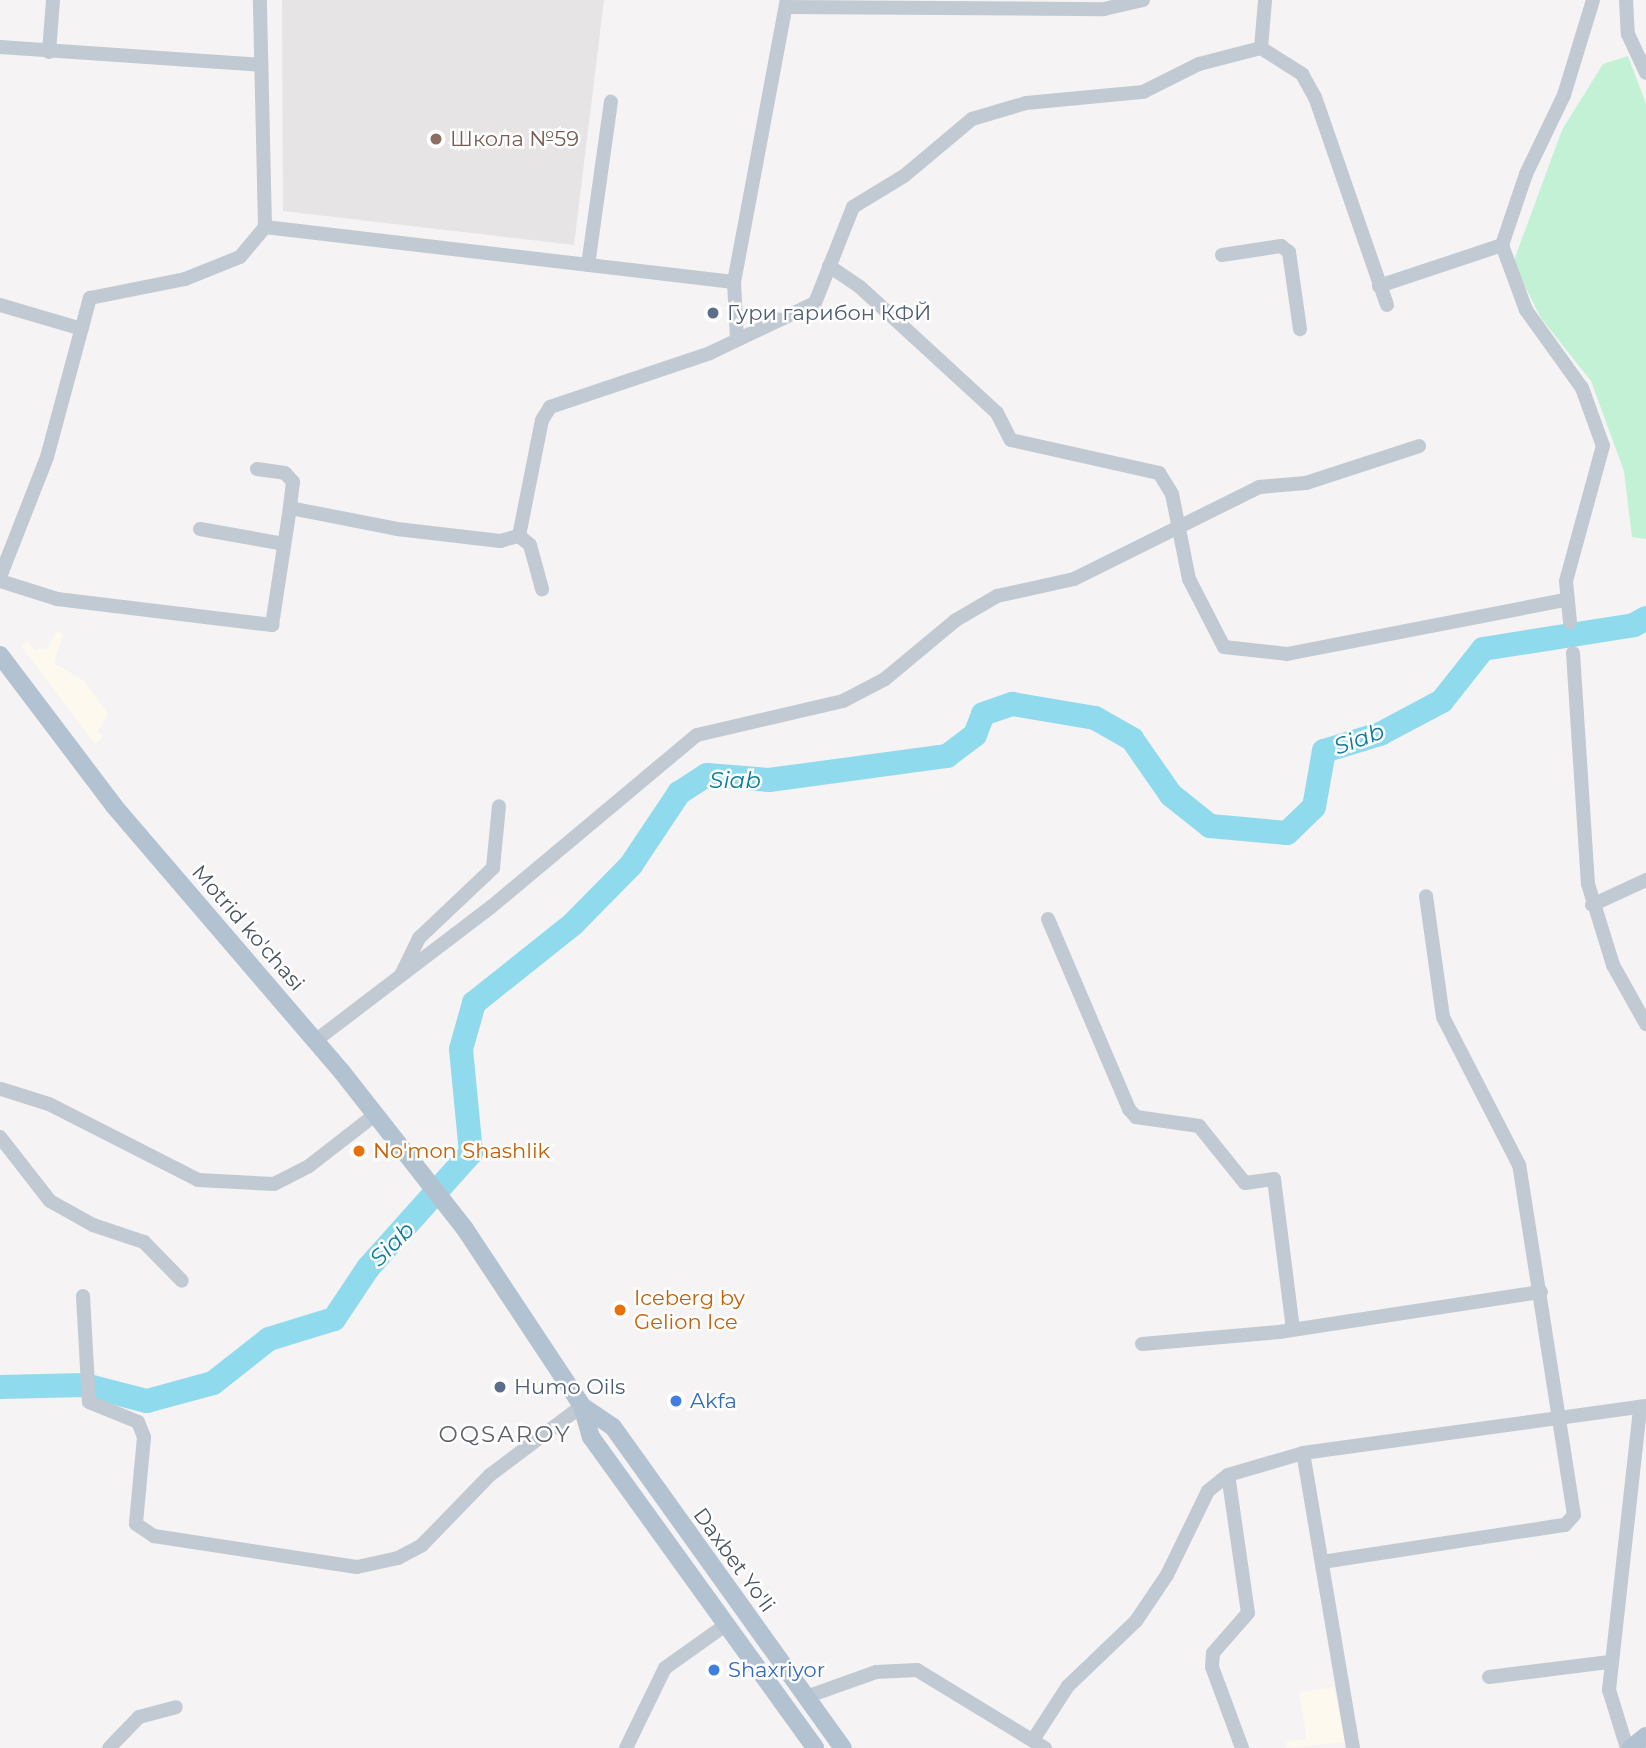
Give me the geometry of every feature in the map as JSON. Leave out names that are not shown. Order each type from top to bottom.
[{"type":"main road","name":"Motrid ko'chasi","points":[[3,663],[114,806],[315,1041],[465,1229]]},
{"type":"main road","name":"Daxbet Yo'li","points":[[465,1229],[582,1406],[591,1437],[724,1626],[815,1748]]},
{"type":"main road","name":"Daxbet Yo'li","points":[[582,1406],[613,1427],[843,1748]]},
{"type":"main road","points":[[1629,1748],[1646,1736]]},
{"type":"street","points":[[49,52],[53,0]]},
{"type":"street","points":[[257,469],[285,473],[293,482],[272,625],[57,599],[0,579],[47,457],[90,298],[185,279],[240,257],[265,227],[260,0]]},
{"type":"street","points":[[737,340],[734,282],[787,3],[1104,9],[1143,0]]},
{"type":"street","points":[[1261,48],[1265,0]]},
{"type":"street","points":[[1570,622],[1564,600],[1602,446],[1582,388],[1525,310],[1502,245],[1526,174],[1564,94],[1593,0]]},
{"type":"street","points":[[1626,0],[1628,34],[1646,73]]},
{"type":"street","points":[[0,47],[261,65]]},
{"type":"street","points":[[519,536],[550,407],[737,340],[815,303],[853,207],[904,176],[972,119],[1026,103],[1143,92],[1199,64],[1261,48],[1301,74],[1315,97],[1387,305]]},
{"type":"street","points":[[588,265],[611,102]]},
{"type":"street","points":[[265,227],[734,282]]},
{"type":"street","points":[[1379,286],[1502,245]]},
{"type":"street","points":[[1222,255],[1281,246],[1289,252],[1300,329]]},
{"type":"street","points":[[829,266],[860,287],[997,413],[1011,440],[1159,473],[1172,494],[1174,526],[1205,620],[1224,647],[1249,654],[1287,654],[1409,635],[1564,600]]},
{"type":"street","points":[[0,305],[82,329]]},
{"type":"street","points":[[315,1041],[400,977],[697,735],[843,701],[885,679],[956,620],[997,596],[1074,579],[1174,526],[1259,486],[1306,483],[1419,446]]},
{"type":"street","points":[[290,508],[397,529],[500,541],[519,536]]},
{"type":"street","points":[[200,528],[284,544]]},
{"type":"street","points":[[519,536],[530,545],[542,589]]},
{"type":"street","points":[[1573,653],[1592,905],[1613,965],[1646,1024]]},
{"type":"street","points":[[400,977],[419,938],[493,868],[499,806]]},
{"type":"street","points":[[1592,905],[1646,880]]},
{"type":"street","points":[[1322,1562],[1565,1525],[1574,1509],[1563,1416],[1519,1165],[1443,1017],[1426,897]]},
{"type":"street","points":[[1048,919],[1129,1109],[1136,1117],[1199,1126],[1245,1183],[1274,1179],[1293,1329]]},
{"type":"street","points":[[0,1080],[0,1097]]},
{"type":"street","points":[[1,1090],[49,1104],[198,1180],[274,1184],[309,1166],[376,1115]]},
{"type":"street","points":[[0,1137],[50,1201],[93,1225],[144,1242],[182,1282]]},
{"type":"street","points":[[1142,1344],[1293,1329],[1541,1292]]},
{"type":"street","points":[[82,1296],[90,1382],[89,1402],[138,1422],[144,1437],[136,1510],[143,1532],[357,1567],[422,1545],[489,1475],[582,1406]]},
{"type":"street","points":[[806,1697],[876,1672],[917,1670],[1039,1744],[1068,1686],[1136,1621],[1167,1575],[1208,1491],[1228,1475],[1303,1453],[1643,1406],[1610,1662],[1609,1690],[1629,1748]]},
{"type":"street","points":[[1303,1453],[1353,1748]]},
{"type":"street","points":[[1228,1475],[1248,1613],[1213,1653],[1212,1667],[1242,1748]]},
{"type":"street","points":[[626,1748],[665,1668],[724,1626]]},
{"type":"street","points":[[1489,1677],[1610,1662]]},
{"type":"street","points":[[109,1748],[139,1717],[176,1707]]},
{"type":"shaded area","name":"Школа №59","points":[[282,0],[604,0],[574,245],[283,211]]},
{"type":"shaded area","points":[[56,632],[63,633],[54,663],[84,681],[108,714],[98,731],[103,738],[94,743],[21,646],[27,641],[35,650],[48,648]]},
{"type":"shaded area","points":[[1334,1687],[1345,1742],[1287,1748],[1286,1742],[1307,1739],[1299,1693]]},
{"type":"green space","points":[[1628,56],[1646,104],[1646,539],[1632,537],[1624,471],[1591,381],[1541,318],[1513,263],[1562,130],[1603,64]]},
{"type":"waterway","name":"Siab","points":[[0,1387],[85,1385],[147,1401],[213,1383],[269,1339],[334,1319],[368,1268],[471,1153],[461,1049],[474,1003],[573,924],[631,865],[679,793],[707,775],[769,780],[947,756],[975,735],[983,714],[1012,704],[1095,718],[1132,739],[1171,795],[1210,826],[1287,833],[1314,807],[1324,751],[1380,734],[1442,701],[1483,649],[1634,625],[1646,618]]},
{"type":"place","name":"Школа №59","points":[[436,139]]},
{"type":"place","name":"Гури гарибон КФЙ","points":[[713,313]]},
{"type":"place","name":"No'mon Shashlik","points":[[359,1151]]},
{"type":"place","name":"Iceberg by Gelion Ice","points":[[620,1310]]},
{"type":"place","name":"Humo Oils","points":[[500,1387]]},
{"type":"place","name":"Akfa","points":[[676,1401]]},
{"type":"place","name":"Shaxriyor","points":[[714,1670]]},
{"type":"district","name":"OQSAROY","points":[[505,1434]]}]
